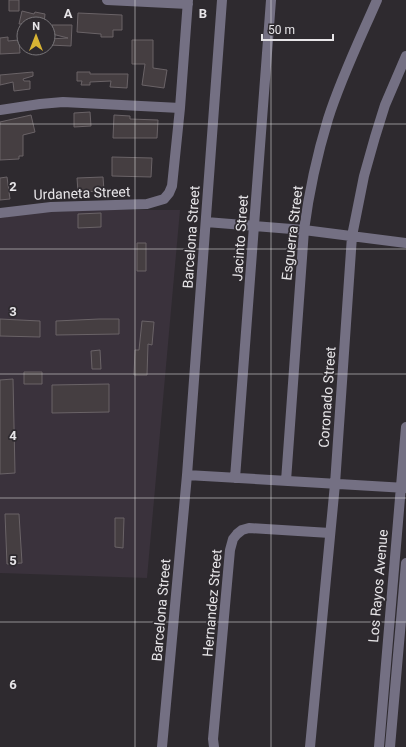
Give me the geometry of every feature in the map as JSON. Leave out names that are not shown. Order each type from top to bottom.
[{"type":"street","points":[[0,110],[63,102],[180,108],[188,2],[107,0]]},
{"type":"street","name":"Barcelona Street","points":[[162,747],[188,475],[222,0]]},
{"type":"street","name":"Jacinto Street","points":[[235,478],[271,0]]},
{"type":"street","name":"Esguerra Street","points":[[286,481],[304,230],[309,194],[319,149],[328,118],[342,80],[377,0]]},
{"type":"street","name":"Coronado Street","points":[[310,747],[334,484],[352,236],[364,176],[375,136],[385,105],[406,56]]},
{"type":"street","name":"Urdaneta Street","points":[[0,213],[51,207],[136,205],[164,199],[172,186],[180,108]]},
{"type":"street","points":[[206,222],[304,230],[406,243]]},
{"type":"street","name":"Los Rayos Avenue","points":[[379,747],[403,488],[406,427]]},
{"type":"street","points":[[188,475],[403,488]]},
{"type":"street","name":"Hernandez Street","points":[[214,747],[213,739],[230,550],[233,539],[242,530],[249,528],[330,532]]},
{"type":"street","name":"Los Rayos Avenue","points":[[390,747],[406,562]]},
{"type":"shaded area","points":[[92,210],[180,210],[147,578],[0,573],[0,218],[32,213]]},
{"type":"building","points":[[9,0],[19,0],[19,11],[9,11]]},
{"type":"building","points":[[22,11],[34,14],[35,12],[45,14],[45,16],[21,16]]},
{"type":"building","points":[[78,13],[122,15],[122,30],[113,30],[113,37],[101,37],[101,34],[77,32]]},
{"type":"building","points":[[56,25],[72,25],[71,46],[56,45],[56,39],[68,38],[56,35]]},
{"type":"building","points":[[8,37],[8,41],[16,40],[16,53],[0,54],[0,38]]},
{"type":"building","points":[[132,40],[153,40],[153,68],[167,70],[164,88],[142,85],[145,64],[132,64]]},
{"type":"building","points":[[33,72],[33,76],[23,79],[24,81],[30,81],[30,89],[14,91],[13,82],[0,85],[0,75]]},
{"type":"building","points":[[77,72],[90,72],[90,74],[128,74],[127,88],[110,87],[111,81],[90,82],[90,85],[81,85],[82,81],[77,81]]},
{"type":"building","points":[[90,112],[91,126],[74,127],[74,113]]},
{"type":"building","points":[[31,115],[35,132],[23,135],[23,156],[19,156],[19,159],[0,160],[0,122]]},
{"type":"building","points":[[114,115],[130,116],[130,119],[158,120],[157,138],[113,138]]},
{"type":"building","points":[[112,157],[152,158],[151,177],[112,176]]},
{"type":"building","points":[[7,177],[10,199],[0,200],[0,178]]},
{"type":"building","points":[[103,177],[104,191],[78,192],[77,178]]},
{"type":"building","points":[[101,213],[101,227],[78,228],[78,214]]},
{"type":"building","points":[[137,243],[146,243],[146,271],[137,271]]},
{"type":"building","points":[[0,319],[40,321],[40,337],[0,336]]},
{"type":"building","points":[[119,319],[119,334],[56,335],[56,321]]},
{"type":"building","points":[[142,321],[154,322],[152,345],[148,344],[147,375],[134,375],[135,350],[139,350]]},
{"type":"building","points":[[100,350],[101,369],[92,369],[91,351]]},
{"type":"building","points":[[24,372],[42,372],[42,384],[24,384]]},
{"type":"building","points":[[13,379],[15,473],[0,474],[0,380]]},
{"type":"building","points":[[109,384],[109,412],[52,413],[52,385]]},
{"type":"building","points":[[5,514],[19,514],[22,563],[7,564]]},
{"type":"building","points":[[115,518],[124,518],[123,548],[115,547]]}]
